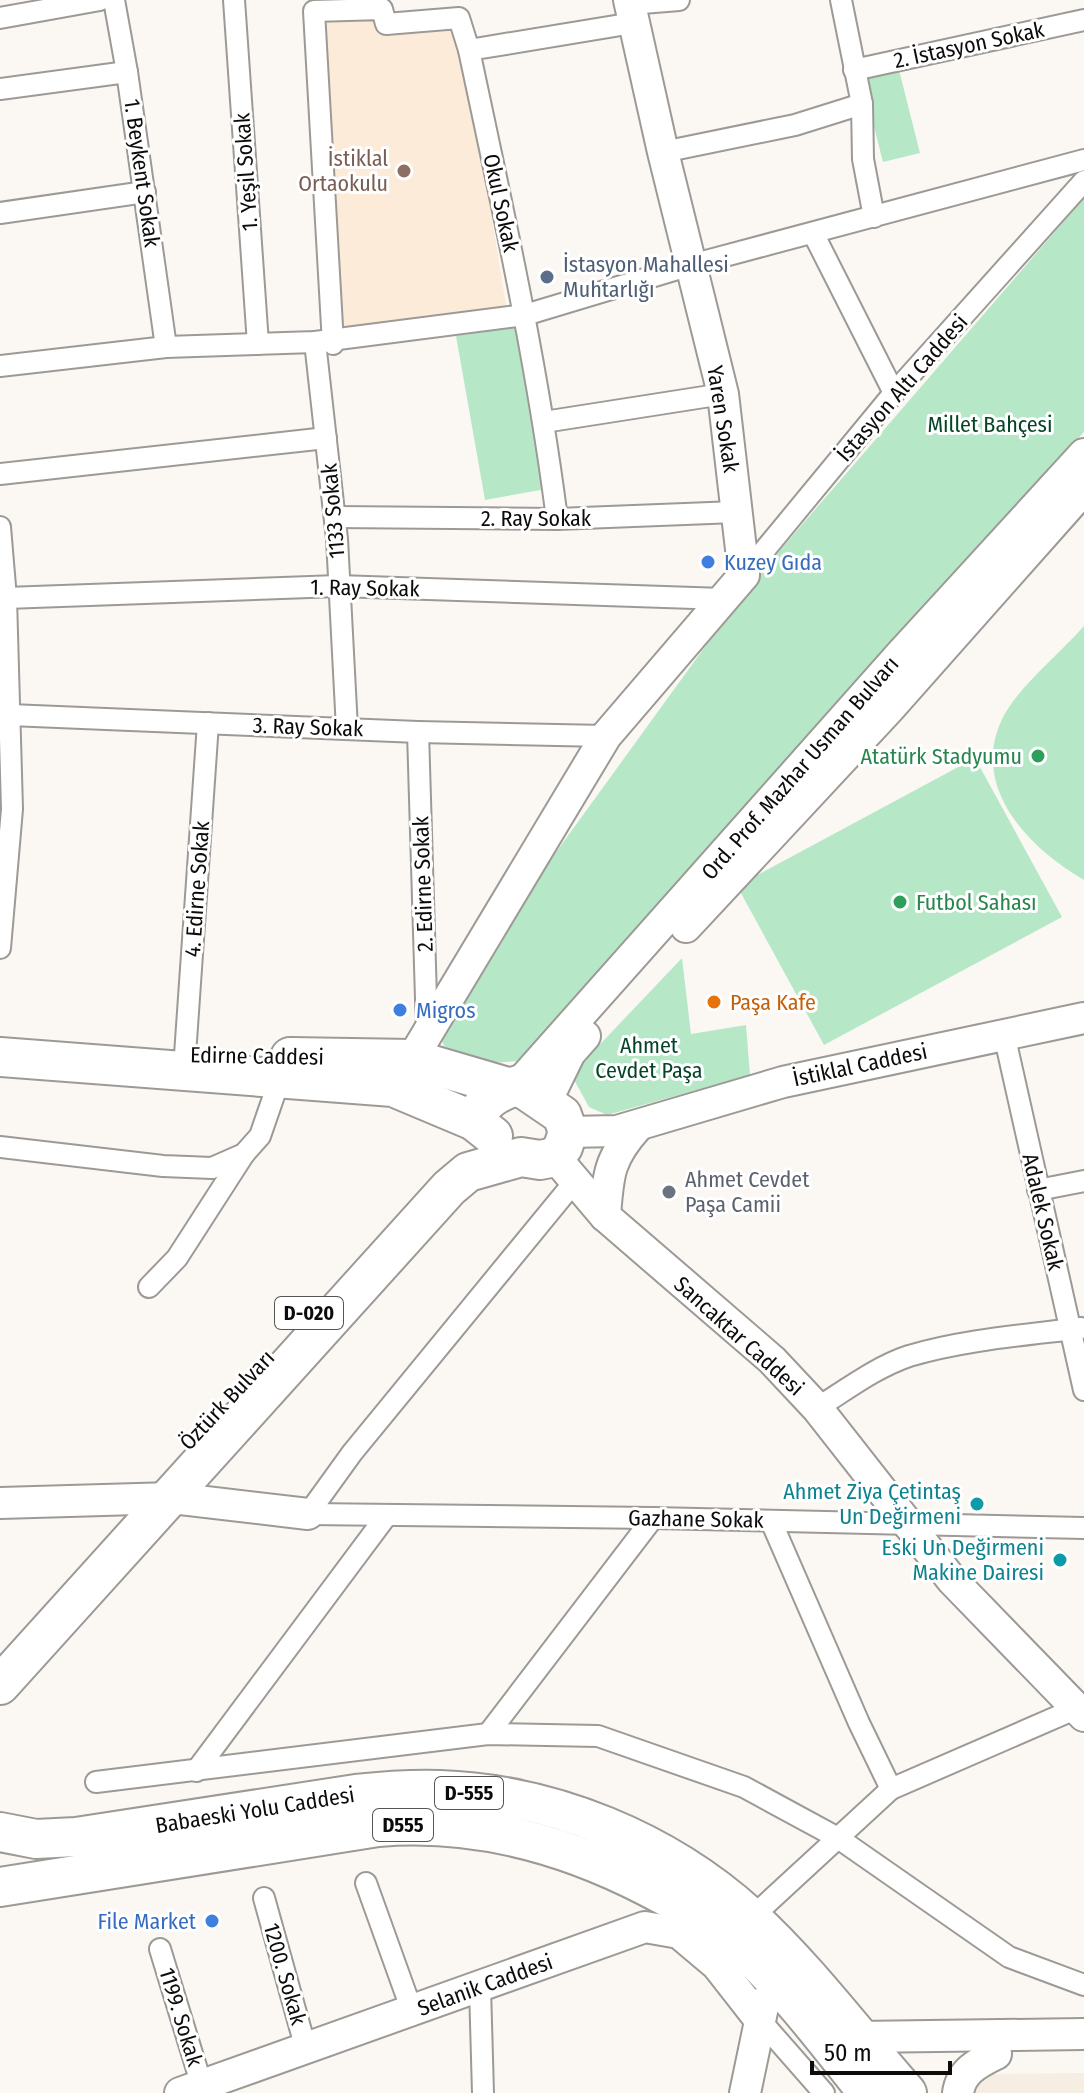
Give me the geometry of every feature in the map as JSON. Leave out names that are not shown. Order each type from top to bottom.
[{"type":"highway","name":"Edirne Caddesi","points":[[0,1042],[185,1055],[420,1048],[525,1092]]},
{"type":"highway","name":"Edirne Caddesi","points":[[0,1057],[279,1081],[393,1087],[466,1125]]},
{"type":"highway","name":"Öztürk Bulvarı","points":[[0,1685],[154,1499],[214,1414],[456,1158],[466,1125],[480,1106],[492,1096],[525,1092]]},
{"type":"highway","points":[[466,1125],[557,1160],[562,1115],[525,1092]]},
{"type":"highway","name":"Öztürk Bulvarı","points":[[0,1652],[154,1499],[449,1188],[468,1172],[557,1160]]},
{"type":"highway","name":"Babaeski Yolu Caddesi","points":[[0,1832],[36,1839],[57,1839],[356,1794],[412,1790],[469,1793],[537,1804],[610,1828],[654,1849],[713,1885],[751,1918],[852,2067]]},
{"type":"highway","name":"Babaeski Yolu Caddesi","points":[[0,1887],[378,1827],[409,1824],[471,1828],[538,1841],[602,1863],[696,1912],[749,1954],[770,1976]]},
{"type":"highway","name":"D555","points":[[770,1976],[852,2067],[907,2093]]},
{"type":"main road","name":"Yaren Sokak","points":[[631,9],[723,394],[744,575]]},
{"type":"main road","name":"Ord. Prof. Mazhar Usman Bulvarı","points":[[525,1092],[900,655],[1084,454]]},
{"type":"main road","name":"Ord. Prof. Mazhar Usman Bulvarı","points":[[525,1092],[570,1053],[889,709],[1084,489]]},
{"type":"main road","name":"İstasyon Altı Caddesi","points":[[420,1048],[606,736],[744,575]]},
{"type":"main road","name":"İstiklal Caddesi","points":[[557,1160],[617,1131],[783,1082],[1084,1018]]},
{"type":"main road","points":[[605,1216],[612,1161],[638,1126]]},
{"type":"main road","name":"Sancaktar Caddesi","points":[[557,1160],[605,1216],[772,1360],[817,1408],[952,1580],[1080,1712]]},
{"type":"main road","points":[[0,1503],[154,1499],[308,1514]]},
{"type":"main road","name":"Selanik Caddesi","points":[[202,2088],[645,1927],[679,1933],[717,1965],[760,2020]]},
{"type":"main road","points":[[745,2093],[770,1976]]},
{"type":"main road","points":[[852,2067],[1084,2034]]},
{"type":"main road","points":[[852,2067],[996,2054],[1084,2053]]},
{"type":"main road","points":[[958,2093],[966,2073],[975,2064],[996,2054]]},
{"type":"street","points":[[0,18],[100,0]]},
{"type":"street","name":"1. Beykent Sokak","points":[[114,0],[166,347]]},
{"type":"street","name":"1. Yeşil Sokak","points":[[234,0],[258,344]]},
{"type":"street","points":[[469,50],[679,0]]},
{"type":"street","points":[[841,0],[862,104],[863,159],[874,217]]},
{"type":"street","name":"Okul Sokak","points":[[328,342],[314,11],[382,9],[386,24],[459,18],[469,50],[525,315],[557,519]]},
{"type":"street","name":"2. İstasyon Sokak","points":[[854,70],[1084,20]]},
{"type":"street","points":[[0,89],[127,72]]},
{"type":"street","points":[[663,152],[795,125],[862,104]]},
{"type":"street","points":[[0,366],[166,347],[328,342],[525,315],[691,265],[1084,160]]},
{"type":"street","name":"İstasyon Altı Caddesi","points":[[744,575],[894,393],[1084,181]]},
{"type":"street","points":[[0,213],[145,192]]},
{"type":"street","points":[[813,233],[894,393]]},
{"type":"street","name":"1133 Sokak","points":[[328,342],[326,438],[335,517],[347,729]]},
{"type":"street","points":[[544,422],[723,394]]},
{"type":"street","points":[[0,474],[326,438]]},
{"type":"street","name":"2. Ray Sokak","points":[[335,517],[557,519],[736,512]]},
{"type":"street","points":[[0,527],[10,715],[0,948]]},
{"type":"street","name":"1. Ray Sokak","points":[[6,598],[338,586],[724,599]]},
{"type":"street","name":"3. Ray Sokak","points":[[10,715],[418,732],[606,736]]},
{"type":"street","name":"4. Edirne Sokak","points":[[185,1055],[208,723]]},
{"type":"street","name":"2. Edirne Sokak","points":[[418,732],[420,1048]]},
{"type":"street","name":"Adalek Sokak","points":[[1004,1034],[1038,1190],[1077,1328],[1084,1390]]},
{"type":"street","points":[[149,1287],[177,1258],[244,1154],[260,1136],[279,1081]]},
{"type":"street","points":[[0,1147],[163,1166],[212,1168],[244,1154]]},
{"type":"street","points":[[308,1514],[557,1160]]},
{"type":"street","points":[[1038,1190],[1084,1181]]},
{"type":"street","points":[[817,1408],[879,1369],[907,1357],[939,1349],[1077,1328]]},
{"type":"street","name":"Gazhane Sokak","points":[[308,1514],[1084,1528]]},
{"type":"street","points":[[196,1771],[387,1515]]},
{"type":"street","points":[[488,1734],[653,1518]]},
{"type":"street","points":[[771,1521],[891,1789]]},
{"type":"street","points":[[751,1918],[891,1789],[1080,1712]]},
{"type":"street","points":[[96,1782],[488,1734],[598,1736],[744,1787],[838,1838],[1009,1957],[1084,1985]]},
{"type":"street","points":[[366,1883],[412,2011]]},
{"type":"street","name":"1200. Sokak","points":[[264,1898],[306,2049]]},
{"type":"street","name":"1199. Sokak","points":[[160,1949],[202,2088]]},
{"type":"street","points":[[480,1987],[483,2093]]},
{"type":"street","points":[[760,2020],[852,2067]]},
{"type":"shaded area","name":"İstiklal Ortaokulu","points":[[382,9],[386,24],[459,18],[508,317],[335,339],[314,11]]},
{"type":"shaded area","points":[[1084,2073],[1084,2093],[969,2093],[991,2074]]},
{"type":"green space","points":[[899,70],[920,153],[883,162],[862,80]]},
{"type":"green space","name":"Millet Bahçesi","points":[[1084,198],[1084,432],[520,1061],[489,1063],[444,1046],[441,1038],[538,877],[749,586]]},
{"type":"green space","points":[[518,326],[546,489],[485,500],[456,336]]},
{"type":"green space","name":"Atatürk Stadyumu","points":[[1084,626],[1084,880],[1040,848],[1021,829],[1006,807],[996,784],[993,759],[997,733],[1009,707],[1025,686]]},
{"type":"green space","name":"Futbol Sahası","points":[[975,758],[1062,917],[824,1045],[737,886]]},
{"type":"green space","name":"Ahmet Cevdet Paşa","points":[[682,958],[691,1034],[746,1025],[750,1075],[607,1115],[589,1107],[573,1078],[588,1057]]},
{"type":"place","name":"İstiklal Ortaokulu","points":[[404,171]]},
{"type":"place","name":"İstasyon Mahallesi Muhtarlığı","points":[[547,277]]},
{"type":"place","name":"Kuzey Gıda","points":[[708,562]]},
{"type":"place","name":"Atatürk Stadyumu","points":[[1038,756]]},
{"type":"place","name":"Futbol Sahası","points":[[900,902]]},
{"type":"place","name":"Paşa Kafe","points":[[714,1002]]},
{"type":"place","name":"Migros","points":[[400,1010]]},
{"type":"place","name":"Ahmet Cevdet Paşa Camii","points":[[669,1192]]},
{"type":"place","name":"Ahmet Ziya Çetintaş Un Değirmeni","points":[[977,1504]]},
{"type":"place","name":"Eski Un Değirmeni Makine Dairesi","points":[[1060,1560]]},
{"type":"place","name":"File Market","points":[[212,1921]]}]
